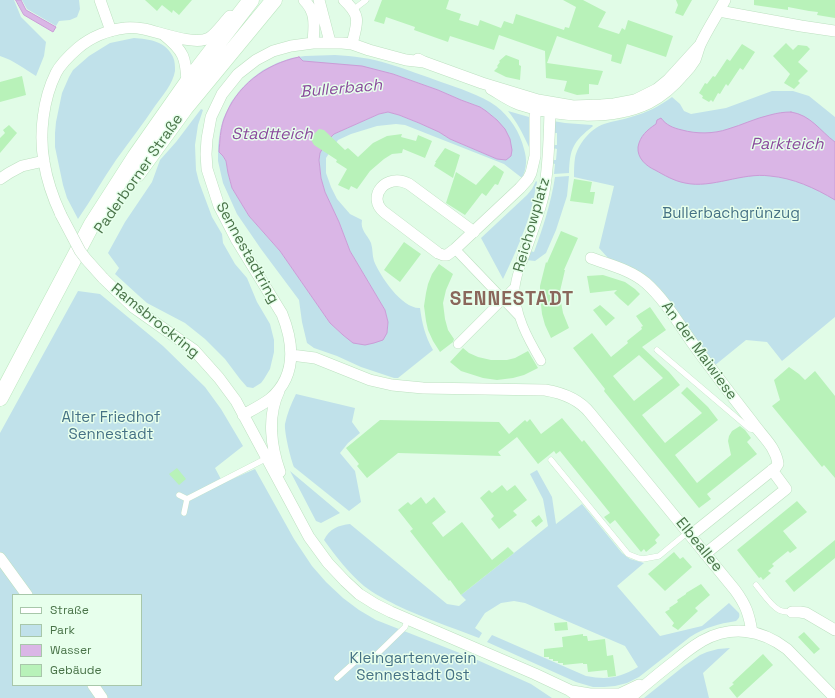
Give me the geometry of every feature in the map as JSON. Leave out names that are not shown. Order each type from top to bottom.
[{"type":"main road","name":"Paderborner Straße","points":[[0,398],[92,224],[135,156],[187,83],[251,0]]},
{"type":"main road","name":"Paderborner Straße","points":[[20,360],[142,165],[185,108],[274,0]]},
{"type":"street","points":[[100,0],[111,31]]},
{"type":"street","name":"Ramsbrockring","points":[[245,0],[238,5],[226,20],[208,38],[199,41],[142,28],[125,28],[97,36],[83,44],[66,60],[56,73],[48,96],[43,119],[44,161],[51,190],[60,215],[80,251],[103,278],[133,307],[194,350],[220,378],[236,401],[310,537],[328,563],[345,581],[359,594],[407,620],[535,674],[569,690],[580,698]]},
{"type":"street","points":[[304,0],[310,6],[313,14],[313,43]]},
{"type":"street","points":[[319,0],[330,42]]},
{"type":"street","points":[[344,0],[356,16],[357,23],[352,44]]},
{"type":"street","points":[[699,46],[725,0]]},
{"type":"street","points":[[719,11],[835,31]]},
{"type":"street","name":"Ramsbrockring","points":[[163,34],[182,52],[187,68],[187,83]]},
{"type":"street","name":"Sennestadtring","points":[[243,415],[263,404],[276,392],[283,383],[288,370],[291,355],[290,339],[282,314],[243,251],[219,206],[207,169],[207,139],[211,117],[222,94],[238,74],[256,60],[273,51],[291,46],[330,42],[352,44],[370,43],[408,53],[424,62],[537,104],[550,112],[603,114],[627,110],[649,103],[662,95],[673,87],[686,73],[695,59],[699,46]]},
{"type":"street","name":"Sennestadtring","points":[[537,104],[587,106],[614,104],[634,100],[657,89],[668,80],[699,46]]},
{"type":"street","points":[[474,232],[405,182],[397,180],[391,181],[380,189],[378,202],[379,207],[384,212],[438,253],[447,255],[474,232],[528,179],[535,156],[537,104]]},
{"type":"street","name":"Reichowplatz","points":[[541,360],[528,339],[520,317],[516,304],[515,287],[518,271],[544,192],[549,156],[550,112]]},
{"type":"street","points":[[535,137],[550,139]]},
{"type":"street","points":[[0,179],[22,166],[44,161]]},
{"type":"street","name":"Reichowplatz","points":[[455,249],[520,317]]},
{"type":"street","name":"An der Maiwiese","points":[[591,258],[642,279],[659,296],[757,430],[774,450],[778,457],[778,464],[772,470]]},
{"type":"street","name":"Reichowplatz","points":[[458,344],[515,287]]},
{"type":"street","name":"Elbeallee","points":[[291,355],[315,358],[370,380],[392,385],[436,388],[541,390],[557,392],[571,397],[586,408],[741,598],[746,607],[752,632]]},
{"type":"street","name":"Ramsbrockring","points":[[283,383],[273,409],[272,433],[273,444],[287,496]]},
{"type":"street","points":[[689,534],[772,470],[786,489],[705,554]]},
{"type":"street","points":[[0,558],[26,594]]},
{"type":"street","points":[[792,612],[806,613],[835,630]]},
{"type":"street","name":"Ramsbrockring","points":[[630,698],[655,676],[703,640],[728,632],[752,632]]},
{"type":"street","points":[[752,632],[772,639],[787,649],[835,698]]},
{"type":"street","name":"Ramsbrockring","points":[[569,690],[601,696],[620,694],[655,676]]},
{"type":"street","points":[[94,686],[102,698]]},
{"type":"lane","points":[[353,10],[366,0]]},
{"type":"lane","points":[[657,350],[750,428],[757,430]]},
{"type":"lane","points":[[187,499],[267,457]]},
{"type":"lane","points":[[551,460],[628,554],[644,559],[659,556],[689,534]]},
{"type":"lane","points":[[179,495],[187,499]]},
{"type":"lane","points":[[184,514],[187,499]]},
{"type":"lane","points":[[756,585],[777,609],[792,612]]},
{"type":"lane","points":[[337,678],[358,659],[373,658],[405,627],[407,620]]},
{"type":"green space","points":[[0,0],[14,0],[21,17],[46,42],[44,56],[36,76],[15,62],[0,56]]},
{"type":"green space","points":[[22,0],[79,0],[80,9],[77,17],[70,20],[59,21],[56,26],[27,9]]},
{"type":"green space","points":[[134,38],[151,40],[166,47],[174,60],[174,76],[167,90],[116,160],[78,219],[67,198],[55,147],[56,122],[62,93],[73,70],[89,56],[110,43]]},
{"type":"green space","points":[[335,55],[376,60],[483,98],[501,110],[514,125],[520,137],[526,156],[525,171],[522,178],[504,164],[405,125],[396,124],[377,126],[351,134],[338,140],[326,158],[326,173],[331,187],[337,199],[350,214],[362,220],[362,227],[371,243],[374,261],[386,283],[399,298],[413,307],[420,308],[424,329],[433,350],[398,378],[361,367],[337,356],[314,348],[307,343],[299,300],[237,214],[223,183],[218,161],[218,146],[223,119],[231,102],[240,90],[251,79],[263,70],[291,58],[305,56]],"holes":[[[299,57],[303,61],[393,74],[480,107],[497,120],[497,159],[450,139],[419,123],[388,112],[379,114],[334,134],[326,142],[319,153],[321,178],[325,192],[350,251],[385,310],[388,322],[387,333],[353,342],[330,323],[280,251],[249,216],[232,188],[226,161],[219,152],[221,130],[224,119],[233,101],[241,90],[252,79]]]},
{"type":"green space","name":"Bullerbachgrünzug","points":[[772,91],[793,91],[809,96],[835,117],[835,317],[782,361],[767,342],[746,340],[714,366],[666,299],[613,262],[599,248],[614,186],[574,177],[575,158],[582,142],[594,129],[607,123],[642,113],[658,106],[672,97],[680,104],[684,111],[691,114],[726,108]]},
{"type":"green space","points":[[201,109],[203,110],[198,125],[195,145],[196,170],[199,182],[212,217],[222,234],[223,243],[235,264],[247,278],[257,302],[270,324],[274,340],[274,352],[270,369],[261,383],[253,388],[247,387],[225,359],[205,339],[185,323],[147,303],[115,274],[119,268],[108,253],[125,222],[152,182],[160,160]]},
{"type":"green space","points":[[508,111],[529,117],[529,147],[520,128]]},
{"type":"green space","points":[[553,121],[593,126],[577,141],[574,146],[570,157],[569,173],[554,174],[555,164],[552,163],[553,160],[556,160],[557,149],[553,148],[553,145],[557,145],[557,133],[554,133]]},
{"type":"green space","points":[[569,176],[567,196],[556,230],[546,253],[535,261],[526,260],[530,251],[534,252],[544,225],[555,177]]},
{"type":"green space","points":[[536,181],[531,211],[518,247],[503,279],[481,238],[527,195]]},
{"type":"green space","points":[[78,291],[100,294],[163,346],[205,387],[221,409],[243,446],[215,468],[223,483],[255,469],[294,539],[312,566],[343,598],[376,620],[475,659],[531,684],[552,698],[0,698],[0,433]]},
{"type":"green space","points":[[296,394],[355,408],[352,422],[360,433],[348,443],[340,453],[355,471],[361,502],[349,511],[294,467],[285,424],[289,409]]},
{"type":"green space","points":[[537,470],[552,497],[556,524],[582,504],[622,553],[630,559],[644,563],[617,586],[660,636],[702,626],[729,603],[739,613],[739,618],[736,621],[712,626],[690,637],[639,677],[627,683],[615,686],[593,687],[576,682],[487,642],[492,635],[586,676],[601,678],[619,676],[638,667],[625,646],[525,603],[514,601],[501,603],[485,613],[475,628],[482,633],[479,638],[406,610],[372,592],[348,570],[324,540],[326,536],[335,528],[350,524],[447,604],[459,606],[466,600],[461,595],[548,526],[543,499],[530,474]]},
{"type":"green space","points":[[290,471],[340,513],[321,523],[316,521]]},
{"type":"green space","points":[[730,648],[703,673],[709,698],[644,698],[700,655],[718,649]]},
{"type":"water","points":[[16,0],[21,0],[26,10],[56,27],[53,32],[24,15]]},
{"type":"water","name":"Stadtteich","points":[[299,57],[303,61],[362,66],[393,74],[438,90],[480,107],[486,111],[505,129],[510,139],[512,150],[511,156],[506,160],[497,159],[450,139],[419,123],[388,112],[379,114],[334,134],[326,142],[320,153],[319,160],[321,178],[325,192],[350,251],[385,310],[388,322],[387,333],[383,340],[374,343],[365,345],[353,343],[330,323],[280,251],[249,216],[232,188],[226,161],[219,152],[224,119],[236,96],[253,78],[263,71],[287,60]]},
{"type":"water","name":"Parkteich","points":[[791,112],[804,116],[810,120],[835,142],[835,200],[804,184],[779,177],[759,175],[706,184],[685,183],[669,178],[648,166],[639,155],[638,147],[642,136],[656,124],[657,120],[661,118],[667,124],[676,128],[705,133],[723,131],[773,114]]},
{"type":"building","points":[[145,0],[192,0],[179,15],[173,10],[172,13],[162,5],[157,11]]},
{"type":"building","points":[[382,0],[449,0],[446,9],[461,14],[459,20],[478,26],[480,20],[501,28],[504,21],[513,24],[516,14],[564,30],[565,27],[569,28],[576,7],[563,0],[583,0],[606,12],[598,27],[619,34],[622,28],[625,30],[628,20],[673,36],[666,57],[627,44],[621,64],[611,61],[612,55],[557,36],[547,63],[603,71],[598,85],[589,84],[589,94],[577,95],[564,91],[567,81],[546,78],[545,51],[499,35],[494,50],[450,36],[448,42],[414,30],[415,27],[386,17],[384,24],[374,21]]},
{"type":"building","points":[[676,0],[692,0],[683,16],[675,13],[678,5]]},
{"type":"building","points":[[754,0],[835,0],[835,18],[817,15],[818,12],[788,7],[788,10],[754,5]]},
{"type":"building","points":[[786,43],[793,50],[798,45],[807,46],[810,49],[798,62],[808,71],[798,81],[800,83],[794,89],[784,83],[790,74],[773,56]]},
{"type":"building","points":[[742,44],[755,52],[743,70],[740,68],[728,86],[726,84],[720,94],[718,93],[713,102],[711,100],[709,102],[702,98],[703,96],[699,93],[705,83],[707,84],[713,76],[715,77],[727,59],[730,61]]},
{"type":"building","points":[[506,55],[519,60],[519,65],[521,66],[520,80],[506,77],[494,71],[498,67],[499,61]]},
{"type":"building","points":[[22,76],[26,95],[0,102],[0,82]]},
{"type":"building","points":[[9,125],[17,133],[0,153],[0,138],[5,133],[3,130]]},
{"type":"building","points":[[319,129],[324,130],[345,150],[348,148],[358,157],[373,143],[387,136],[402,134],[401,137],[416,141],[418,135],[432,141],[425,158],[403,149],[402,153],[392,154],[370,171],[357,189],[351,186],[349,190],[338,185],[347,169],[336,162],[337,160],[314,145],[310,138]]},
{"type":"building","points":[[445,148],[460,155],[453,178],[434,166],[435,162]]},
{"type":"building","points":[[494,165],[504,172],[498,185],[495,184],[486,196],[482,193],[465,215],[446,203],[456,172],[476,185]]},
{"type":"building","points":[[574,179],[592,182],[590,192],[595,192],[593,204],[570,201]]},
{"type":"building","points":[[561,231],[578,238],[564,270],[560,291],[563,313],[569,328],[551,338],[542,314],[540,286],[546,262],[547,263]]},
{"type":"building","points":[[404,242],[421,254],[400,282],[384,270]]},
{"type":"building","points":[[439,264],[453,274],[446,290],[443,303],[448,330],[454,339],[453,342],[440,352],[428,330],[424,306],[428,284],[432,274]]},
{"type":"building","points":[[603,275],[625,282],[640,294],[628,306],[614,293],[617,290],[590,293],[587,276]]},
{"type":"building","points":[[600,305],[615,318],[606,326],[593,310]]},
{"type":"building","points":[[650,307],[666,330],[642,347],[669,372],[680,385],[642,415],[665,443],[702,413],[681,393],[687,387],[708,407],[718,420],[675,455],[697,483],[731,455],[728,441],[729,436],[732,431],[740,426],[751,438],[747,442],[757,454],[707,494],[711,499],[699,508],[604,391],[605,389],[573,348],[592,333],[611,357],[642,329],[641,327],[643,326],[636,316]],"holes":[[[639,355],[663,378],[634,401],[613,376]]]},
{"type":"building","points":[[463,348],[469,353],[478,357],[491,360],[507,360],[515,358],[528,351],[538,368],[524,375],[513,378],[497,380],[483,378],[461,371],[450,362]]},
{"type":"building","points":[[789,367],[805,380],[815,371],[835,396],[835,478],[824,465],[822,467],[772,406],[780,400],[774,380]]},
{"type":"building","points":[[562,418],[582,442],[584,440],[660,535],[655,540],[657,543],[646,552],[644,549],[641,552],[615,520],[610,524],[604,517],[610,513],[560,451],[556,454],[554,451],[538,464],[517,437],[498,452],[501,456],[398,453],[367,478],[357,466],[359,464],[346,448],[380,420],[499,422],[509,434],[525,420],[527,422],[530,419],[541,434]]},
{"type":"building","points":[[177,468],[186,479],[179,485],[169,474]]},
{"type":"building","points":[[502,485],[507,491],[515,485],[527,500],[513,511],[517,515],[499,529],[491,519],[494,516],[480,498],[489,490],[492,493]]},
{"type":"building","points":[[421,497],[426,504],[434,497],[446,512],[432,523],[443,537],[462,522],[492,560],[508,547],[514,553],[461,595],[410,531],[413,529],[398,510],[408,502],[411,505]]},
{"type":"building","points":[[797,501],[807,512],[783,531],[797,548],[790,553],[788,551],[772,564],[774,566],[768,571],[771,573],[763,580],[761,577],[759,578],[737,550]]},
{"type":"building","points":[[539,515],[543,521],[536,527],[531,521]]},
{"type":"building","points":[[835,540],[835,558],[794,592],[785,581]]},
{"type":"building","points":[[674,552],[680,559],[683,557],[692,567],[665,591],[648,574]]},
{"type":"building","points":[[701,584],[710,595],[695,608],[698,611],[678,630],[672,626],[674,623],[665,612],[678,602],[677,600],[686,593]]},
{"type":"building","points":[[567,622],[568,630],[555,631],[554,623]]},
{"type":"building","points":[[804,632],[820,649],[814,654],[798,637]]},
{"type":"building","points":[[583,634],[583,636],[587,636],[588,641],[605,639],[607,656],[613,655],[616,676],[608,677],[607,670],[588,672],[587,664],[563,665],[563,663],[558,663],[558,661],[549,659],[549,657],[544,657],[544,649],[563,647],[562,637]]},
{"type":"building","points":[[763,654],[773,665],[737,698],[729,688],[734,684],[732,683]]},
{"type":"district","name":"SENNESTADT","points":[[512,300]]},
{"type":"water label","name":"Bullerbach","points":[[341,89]]},
{"type":"park label","name":"Alter Friedhof Sennestadt","points":[[111,426]]},
{"type":"park label","name":"Kleingartenverein Sennestadt Ost","points":[[413,668]]}]
